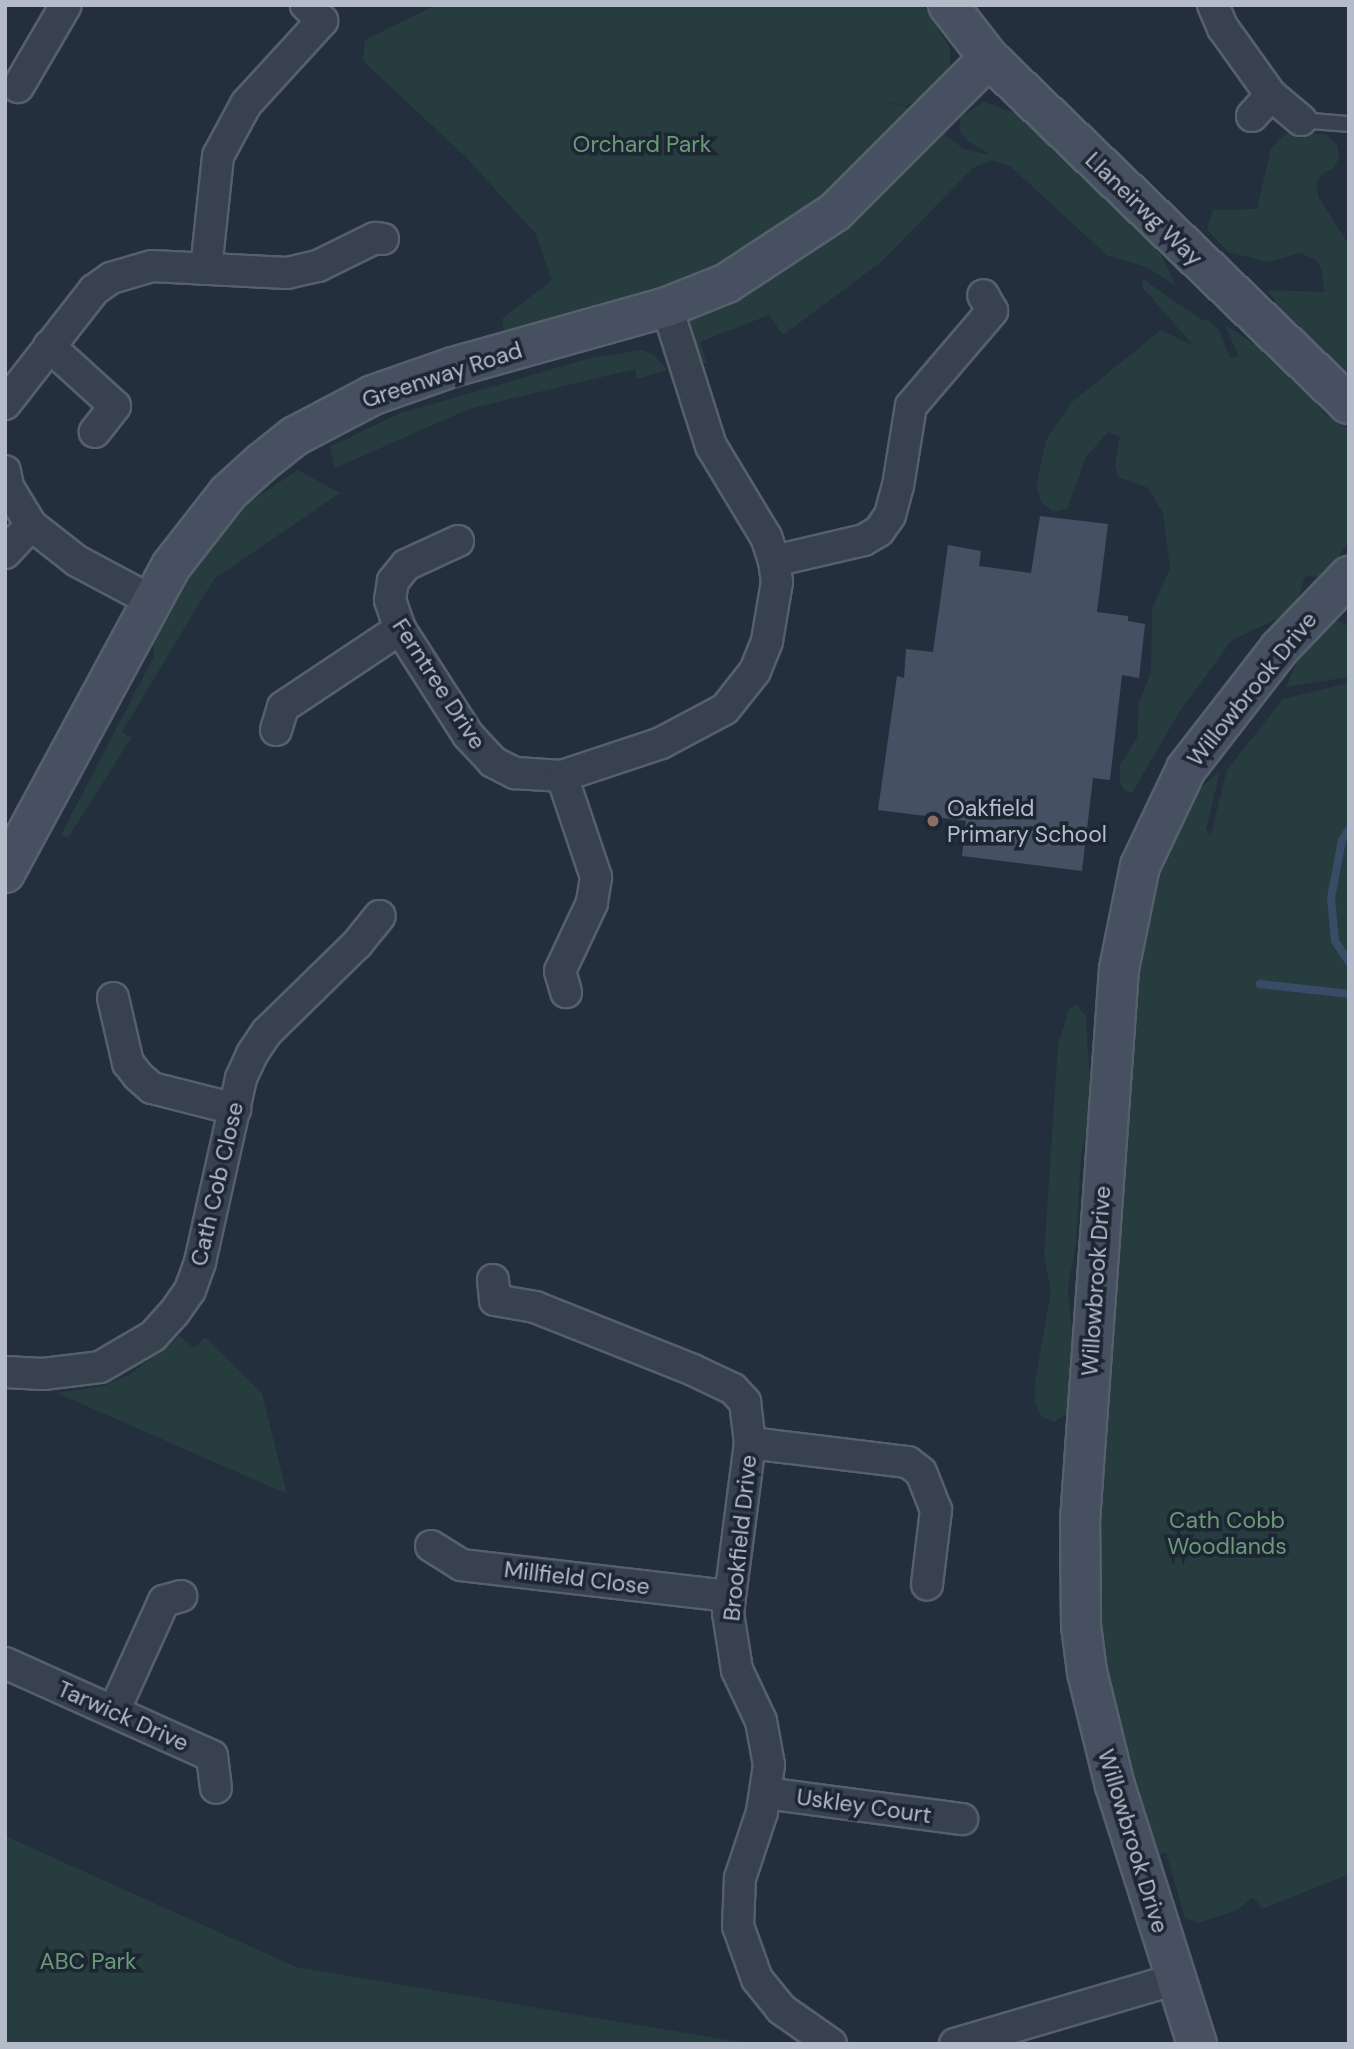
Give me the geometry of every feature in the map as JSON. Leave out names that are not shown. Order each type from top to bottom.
[{"type":"street","points":[[18,87],[66,5]]},
{"type":"street","points":[[206,270],[218,156],[246,104],[323,21],[306,5]]},
{"type":"street","name":"Llaneirwg Way","points":[[948,5],[989,58],[1349,404]]},
{"type":"street","points":[[1213,5],[1261,106],[1301,120]]},
{"type":"street","name":"Greenway Road","points":[[5,873],[150,600],[228,493],[295,436],[335,412],[443,370],[667,307],[727,283],[826,219],[872,180],[989,58]]},
{"type":"street","points":[[5,404],[94,290],[111,278],[152,267],[287,274],[317,266],[375,238],[383,239]]},
{"type":"street","points":[[774,561],[855,542],[879,531],[890,515],[898,486],[911,406],[992,311],[983,295]]},
{"type":"street","name":"Ferntree Drive","points":[[458,541],[425,553],[406,565],[393,581],[390,600],[400,629],[478,749],[515,773],[562,776],[661,743],[725,709],[755,671],[767,641],[777,582],[774,561],[766,537],[711,446],[667,307]]},
{"type":"street","points":[[49,346],[115,406],[95,432]]},
{"type":"street","points":[[5,471],[8,487],[30,525],[77,561],[150,600]]},
{"type":"street","points":[[5,553],[30,525]]},
{"type":"street","name":"Willowbrook Drive","points":[[1197,2044],[1101,1733],[1081,1614],[1080,1521],[1119,969],[1140,866],[1180,779],[1244,692],[1349,576]]},
{"type":"street","points":[[276,730],[283,707],[400,629]]},
{"type":"street","points":[[562,776],[596,877],[592,903],[560,971],[566,992]]},
{"type":"street","name":"Cath Cob Close","points":[[5,1372],[43,1374],[100,1367],[153,1336],[174,1314],[200,1262],[241,1078],[267,1032],[357,944],[380,916]]},
{"type":"street","points":[[113,998],[128,1063],[138,1076],[152,1088],[235,1109]]},
{"type":"street","name":"Brookfield Drive","points":[[493,1280],[495,1300],[535,1307],[733,1389],[745,1402],[750,1443],[729,1596],[730,1640],[737,1670],[767,1740],[766,1793],[742,1870],[738,1926],[757,1979],[806,2031],[831,2044]]},
{"type":"street","points":[[750,1443],[908,1462],[921,1472],[936,1510],[927,1584]]},
{"type":"street","name":"Millfield Close","points":[[431,1546],[461,1565],[729,1596]]},
{"type":"street","points":[[114,1711],[164,1601],[181,1596]]},
{"type":"street","name":"Tarwick Drive","points":[[5,1663],[212,1756],[216,1788]]},
{"type":"street","name":"Uskley Court","points":[[766,1793],[962,1819]]},
{"type":"street","points":[[955,2044],[1176,1979]]},
{"type":"lane","points":[[1301,120],[1349,124]]},
{"type":"green space","name":"Orchard Park","points":[[436,5],[923,5],[950,48],[950,65],[941,85],[906,106],[868,97],[906,107],[910,114],[831,195],[779,230],[722,262],[646,292],[504,331],[502,319],[552,280],[535,233],[467,158],[363,61],[365,40]]},
{"type":"green space","points":[[984,102],[1019,114],[1101,186],[1155,241],[1176,286],[1147,267],[1108,256],[1011,167],[992,160],[973,168],[882,261],[783,335],[769,315],[700,342],[707,364],[696,359],[685,329],[694,317],[760,286],[850,227],[935,138],[944,134],[964,149],[991,155],[969,142],[959,130],[961,117]]},
{"type":"green space","points":[[1301,132],[1326,135],[1337,145],[1339,158],[1334,168],[1322,174],[1316,184],[1319,198],[1349,245],[1349,380],[1306,342],[1267,290],[1324,292],[1322,270],[1315,259],[1299,253],[1268,262],[1228,252],[1207,229],[1213,210],[1257,209],[1271,148],[1285,134]]},
{"type":"green space","points":[[1143,279],[1203,321],[1207,319],[1219,330],[1230,358],[1239,357],[1225,325],[1288,367],[1327,404],[1322,412],[1349,429],[1349,542],[1323,577],[1305,576],[1297,603],[1285,615],[1232,640],[1181,709],[1132,793],[1124,790],[1120,781],[1120,765],[1137,738],[1139,703],[1151,672],[1152,609],[1170,568],[1163,513],[1148,488],[1118,477],[1115,464],[1120,437],[1108,432],[1086,457],[1067,509],[1053,512],[1042,503],[1036,487],[1046,440],[1072,402],[1161,330],[1195,347],[1142,287]]},
{"type":"green space","points":[[641,350],[654,355],[667,370],[637,379],[635,369],[469,409],[335,468],[330,447],[398,414],[587,359]]},
{"type":"green space","points":[[298,470],[340,493],[214,579],[122,732],[131,738],[68,838],[61,835],[154,656],[151,624],[236,511]]},
{"type":"green space","points":[[1328,616],[1349,626],[1349,677],[1286,687],[1308,637]]},
{"type":"green space","name":"Cath Cobb Woodlands","points":[[1349,683],[1349,1874],[1262,1909],[1253,1897],[1237,1910],[1198,1923],[1185,1918],[1166,1852],[1159,1854],[1108,1689],[1093,1601],[1137,933],[1182,804],[1220,771],[1206,829],[1211,835],[1227,770],[1283,699]]},
{"type":"green space","points":[[1076,1005],[1086,1016],[1091,1109],[1081,1154],[1076,1243],[1068,1287],[1073,1347],[1071,1400],[1065,1415],[1054,1422],[1041,1416],[1035,1403],[1035,1381],[1051,1291],[1044,1256],[1058,1045],[1069,1009]]},
{"type":"green space","points":[[180,1336],[194,1348],[205,1337],[262,1393],[287,1494],[57,1393],[103,1386],[129,1375]]},
{"type":"green space","name":"ABC Park","points":[[5,1836],[296,1967],[751,2044],[5,2044]]},
{"type":"building","points":[[1040,516],[1108,524],[1097,612],[1128,616],[1128,621],[1145,624],[1139,678],[1122,675],[1110,780],[1093,778],[1082,871],[962,856],[966,821],[878,810],[897,676],[904,678],[906,649],[933,652],[948,545],[981,551],[979,566],[1031,573]]},
{"type":"waterway","points":[[1349,829],[1342,840],[1331,898],[1335,941],[1349,962]]},
{"type":"waterway","points":[[1260,984],[1349,994]]},
{"type":"place","name":"Oakfield Primary School","points":[[933,821]]}]
